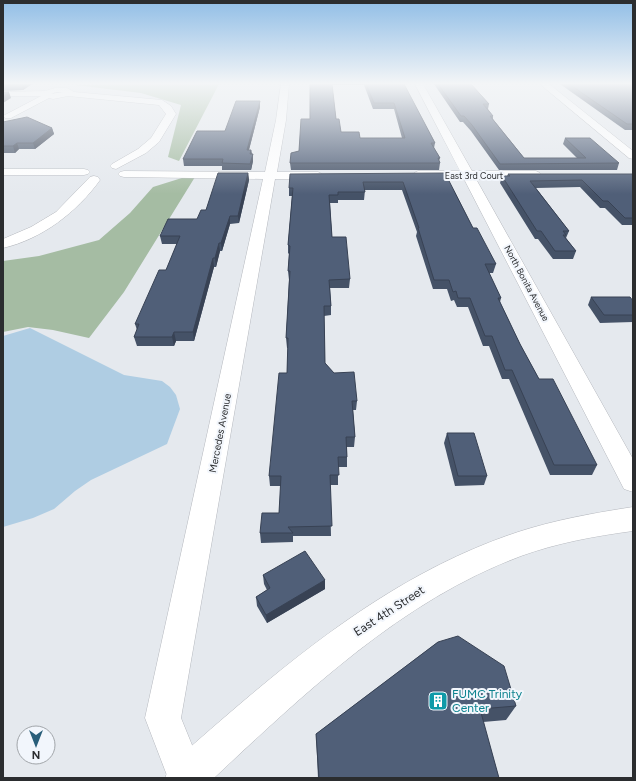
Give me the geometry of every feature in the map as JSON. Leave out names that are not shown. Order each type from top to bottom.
[{"type":"street","points":[[3,244],[36,230],[61,215],[97,176],[115,168],[142,151],[155,140],[167,120]]},
{"type":"street","name":"Mercedes Avenue","points":[[186,778],[163,718],[281,120]]},
{"type":"street","name":"North Bonita Avenue","points":[[439,120],[633,482]]},
{"type":"street","points":[[589,120],[633,156]]},
{"type":"street","points":[[115,168],[270,176],[330,176]]},
{"type":"street","points":[[3,172],[97,176]]},
{"type":"street","name":"East 3rd Court","points":[[407,176],[547,175]]},
{"type":"street","name":"East 4th Street","points":[[186,778],[281,693],[351,634],[413,593],[461,568],[522,543],[576,528],[633,519]]},
{"type":"green space","points":[[177,120],[200,120],[179,161],[168,157]]},
{"type":"green space","points":[[185,177],[195,177],[124,292],[89,338],[53,330],[28,327],[3,332],[3,261],[39,256],[99,240],[130,213],[153,187]]},
{"type":"water","points":[[30,328],[124,375],[162,381],[170,387],[176,395],[180,409],[167,444],[91,480],[75,491],[54,509],[33,518],[3,527],[3,336]]},
{"type":"building","points":[[35,120],[52,128],[33,143],[17,143],[13,146],[3,146],[3,122]]},
{"type":"building","points":[[229,120],[255,120],[247,150],[251,150],[250,154],[253,154],[250,164],[222,163],[223,159],[183,159],[197,131],[225,131]]},
{"type":"building","points":[[301,120],[339,120],[341,132],[359,132],[360,138],[405,138],[399,120],[423,120],[435,143],[431,143],[440,158],[438,158],[440,163],[290,163],[291,153],[299,151]]},
{"type":"building","points":[[468,120],[494,120],[524,158],[586,158],[565,138],[590,138],[619,163],[500,164]]},
{"type":"building","points":[[622,120],[633,120],[633,124],[627,124]]},
{"type":"building","points":[[218,173],[248,173],[238,216],[230,216],[221,243],[219,243],[215,258],[213,258],[193,332],[174,332],[172,337],[134,337],[139,324],[135,324],[159,270],[166,270],[180,236],[160,236],[168,219],[197,219],[201,210],[206,210]]},
{"type":"building","points":[[445,173],[473,228],[477,228],[496,264],[485,264],[501,298],[498,298],[520,344],[539,379],[553,379],[597,465],[554,465],[512,370],[505,370],[492,336],[485,336],[470,298],[458,298],[456,291],[453,292],[449,280],[434,280],[419,228],[403,182],[363,182],[365,192],[338,192],[338,195],[329,195],[332,237],[346,237],[350,279],[329,280],[331,306],[324,306],[325,363],[334,373],[354,372],[357,401],[352,401],[355,437],[346,437],[347,457],[338,457],[339,475],[330,475],[332,526],[288,527],[293,533],[260,533],[262,513],[279,513],[281,476],[269,476],[279,373],[287,373],[288,338],[286,338],[290,271],[288,271],[290,246],[288,245],[293,188],[289,188],[290,174]]},
{"type":"building","points":[[508,174],[633,174],[633,218],[625,218],[608,201],[603,201],[582,180],[530,181],[569,231],[563,231],[566,235],[563,235],[576,251],[555,251],[541,231],[537,231],[502,176],[510,176]]},
{"type":"building","points":[[591,297],[630,297],[633,301],[633,315],[604,315]]},
{"type":"building","points":[[447,433],[474,433],[487,476],[458,476]]},
{"type":"building","points":[[305,551],[325,580],[266,615],[256,597],[270,588],[263,575]]},
{"type":"building","name":"FUMC Trinity Center","points":[[458,636],[504,666],[516,706],[480,709],[499,778],[319,778],[316,734],[438,642]]},
{"type":"place","name":"FUMC Trinity Center","points":[[438,701]]}]
